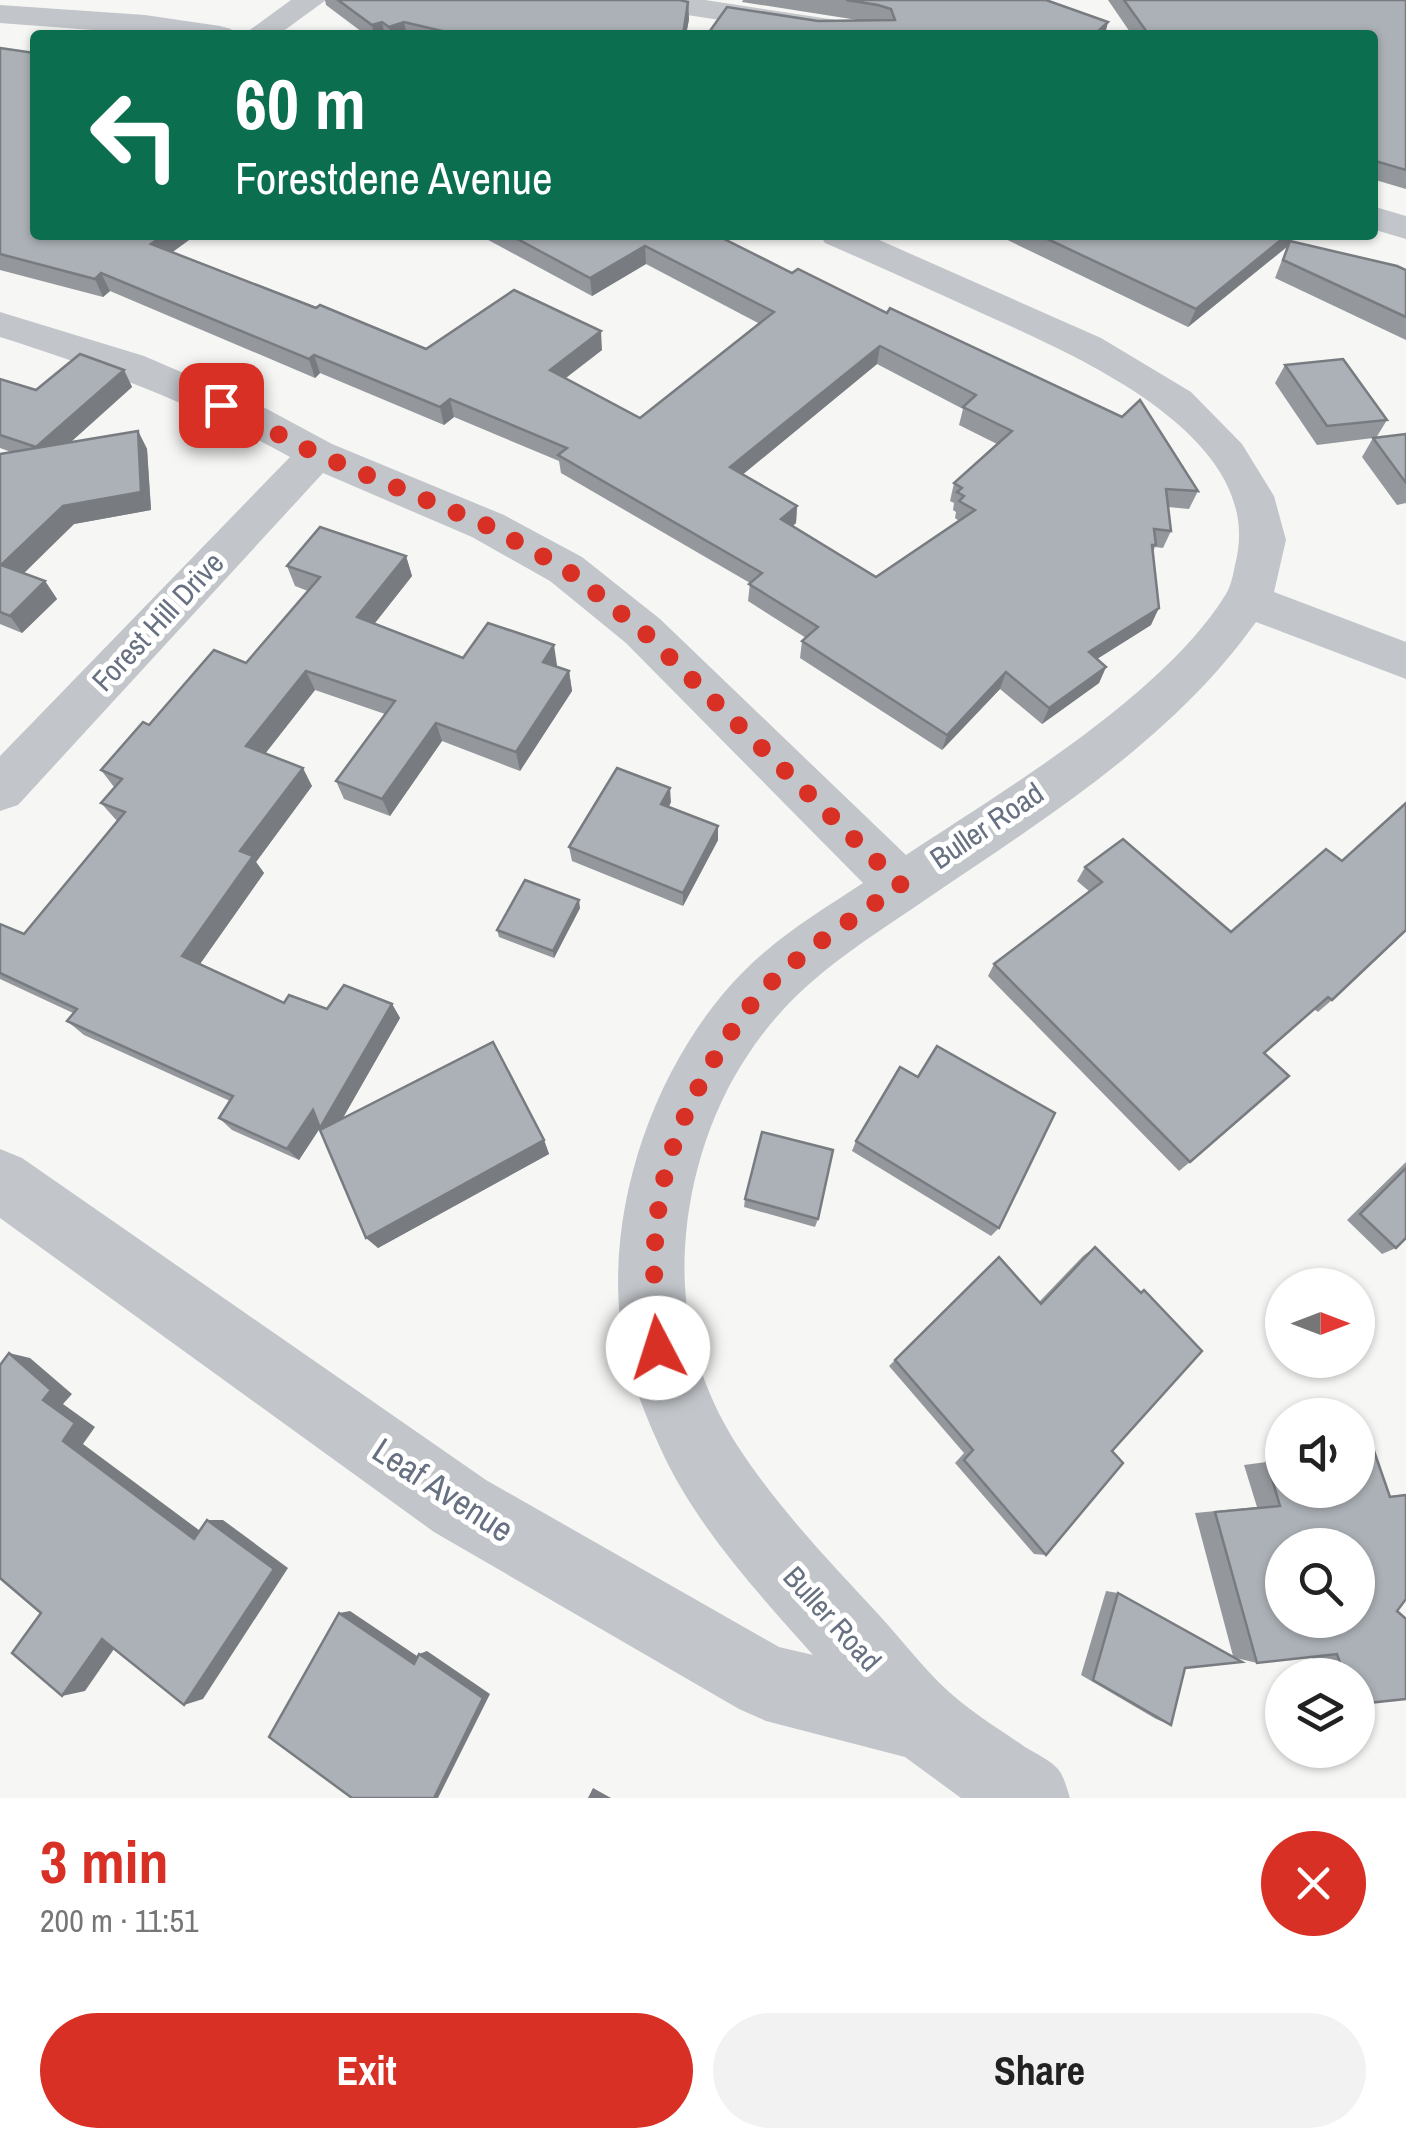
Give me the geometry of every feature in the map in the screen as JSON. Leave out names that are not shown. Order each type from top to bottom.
[{"type":"street","points":[[266,30],[311,0]]},
{"type":"street","points":[[648,0],[843,30]]},
{"type":"street","points":[[0,14],[186,30]]},
{"type":"street","points":[[1378,219],[1406,228]]},
{"type":"street","name":"Buller Road","points":[[849,240],[1078,342],[1165,392],[1230,460],[1254,501],[1264,536],[1263,564],[1251,602],[1212,653],[1135,724],[901,885],[776,978],[732,1030],[684,1110],[660,1183],[652,1274],[658,1348],[671,1390],[709,1468],[780,1562],[926,1723],[1030,1798]]},
{"type":"street","points":[[0,324],[130,365],[252,418],[317,454],[488,526],[566,569],[643,631],[901,885]]},
{"type":"street","name":"Forest Hill Drive","points":[[0,790],[317,454]]},
{"type":"street","points":[[1251,602],[1406,661]]},
{"type":"street","name":"Leaf Avenue","points":[[0,1180],[460,1506],[766,1682],[926,1723]]},
{"type":"building","points":[[338,0],[688,2],[684,30],[438,30],[404,22],[389,27],[382,22],[372,25]]},
{"type":"building","points":[[846,0],[1046,0],[1108,22],[1099,30],[711,30],[727,7],[818,21],[895,20],[891,9]]},
{"type":"building","points":[[1124,0],[1406,0],[1406,170],[1378,162],[1378,30],[1145,30]]},
{"type":"building","points":[[0,48],[30,52],[30,240],[157,240],[151,244],[316,308],[320,305],[426,349],[514,290],[601,331],[550,370],[640,418],[774,312],[645,246],[590,278],[519,240],[726,240],[792,273],[798,269],[887,313],[890,308],[1122,417],[1140,400],[1198,491],[1166,489],[1171,531],[1154,529],[1156,545],[1152,545],[1159,608],[1089,652],[1106,667],[1049,708],[1006,672],[947,735],[802,641],[818,627],[749,584],[762,573],[558,455],[567,448],[450,399],[440,407],[314,355],[309,359],[101,273],[95,279],[0,254]],"holes":[[[880,346],[976,395],[963,407],[1012,431],[954,483],[962,488],[957,492],[964,496],[959,501],[975,510],[876,577],[781,519],[797,506],[730,467]]]},
{"type":"building","points":[[1050,240],[1281,240],[1196,309]]},
{"type":"building","points":[[1290,241],[1406,270],[1406,317],[1283,260]]},
{"type":"building","points":[[80,354],[124,370],[36,447],[0,435],[0,379],[36,390]]},
{"type":"building","points":[[1343,359],[1387,420],[1327,426],[1285,365]]},
{"type":"building","points":[[138,431],[141,492],[63,506],[1,565],[45,581],[10,616],[0,612],[0,454]]},
{"type":"building","points":[[1406,434],[1406,483],[1373,438]]},
{"type":"building","points":[[320,527],[406,556],[357,617],[463,658],[488,623],[554,645],[543,662],[569,671],[516,752],[436,723],[382,799],[336,781],[395,701],[306,671],[246,746],[303,768],[240,851],[253,856],[182,956],[284,1003],[289,995],[327,1009],[344,985],[392,1004],[320,1128],[313,1110],[287,1149],[219,1118],[233,1096],[67,1021],[77,1009],[0,973],[0,924],[24,934],[125,812],[101,803],[122,779],[101,770],[143,722],[149,725],[214,650],[246,663],[320,577],[287,566]]},
{"type":"building","points":[[617,768],[670,788],[661,804],[718,826],[683,893],[569,847]]},
{"type":"building","points":[[1406,803],[1406,930],[1332,1000],[1328,997],[1264,1053],[1289,1076],[1190,1162],[994,964],[1102,882],[1085,867],[1123,839],[1231,932],[1326,849],[1342,861]]},
{"type":"building","points":[[525,880],[579,900],[553,951],[497,930]]},
{"type":"building","points":[[493,1042],[544,1140],[366,1238],[320,1130]]},
{"type":"building","points":[[937,1046],[1055,1113],[999,1228],[856,1141],[900,1067],[918,1077]]},
{"type":"building","points":[[762,1132],[833,1150],[818,1219],[745,1199]]},
{"type":"building","points":[[1406,1168],[1406,1238],[1396,1248],[1360,1214]]},
{"type":"building","points":[[1095,1247],[1141,1293],[1144,1290],[1202,1351],[1112,1451],[1123,1463],[1046,1555],[964,1460],[973,1450],[895,1360],[999,1257],[1041,1304]]},
{"type":"building","points":[[9,1353],[51,1390],[43,1400],[75,1423],[63,1441],[194,1539],[207,1520],[274,1569],[184,1705],[102,1639],[62,1696],[12,1653],[41,1613],[0,1578],[0,1365]]},
{"type":"building","points":[[1375,1454],[1390,1497],[1406,1495],[1406,1599],[1397,1611],[1406,1619],[1406,1699],[1375,1702],[1375,1658],[1338,1658],[1337,1654],[1265,1658],[1265,1662],[1257,1663],[1215,1512],[1265,1507],[1375,1508]]},
{"type":"building","points":[[1118,1593],[1242,1662],[1185,1668],[1171,1725],[1093,1680]]},
{"type":"building","points":[[339,1613],[414,1664],[419,1654],[483,1698],[434,1798],[352,1798],[269,1737]]},
{"type":"route","points":[[221,405],[317,454],[488,526],[566,569],[643,631],[901,885],[776,978],[732,1030],[684,1110],[660,1183],[652,1274],[658,1348]]}]
